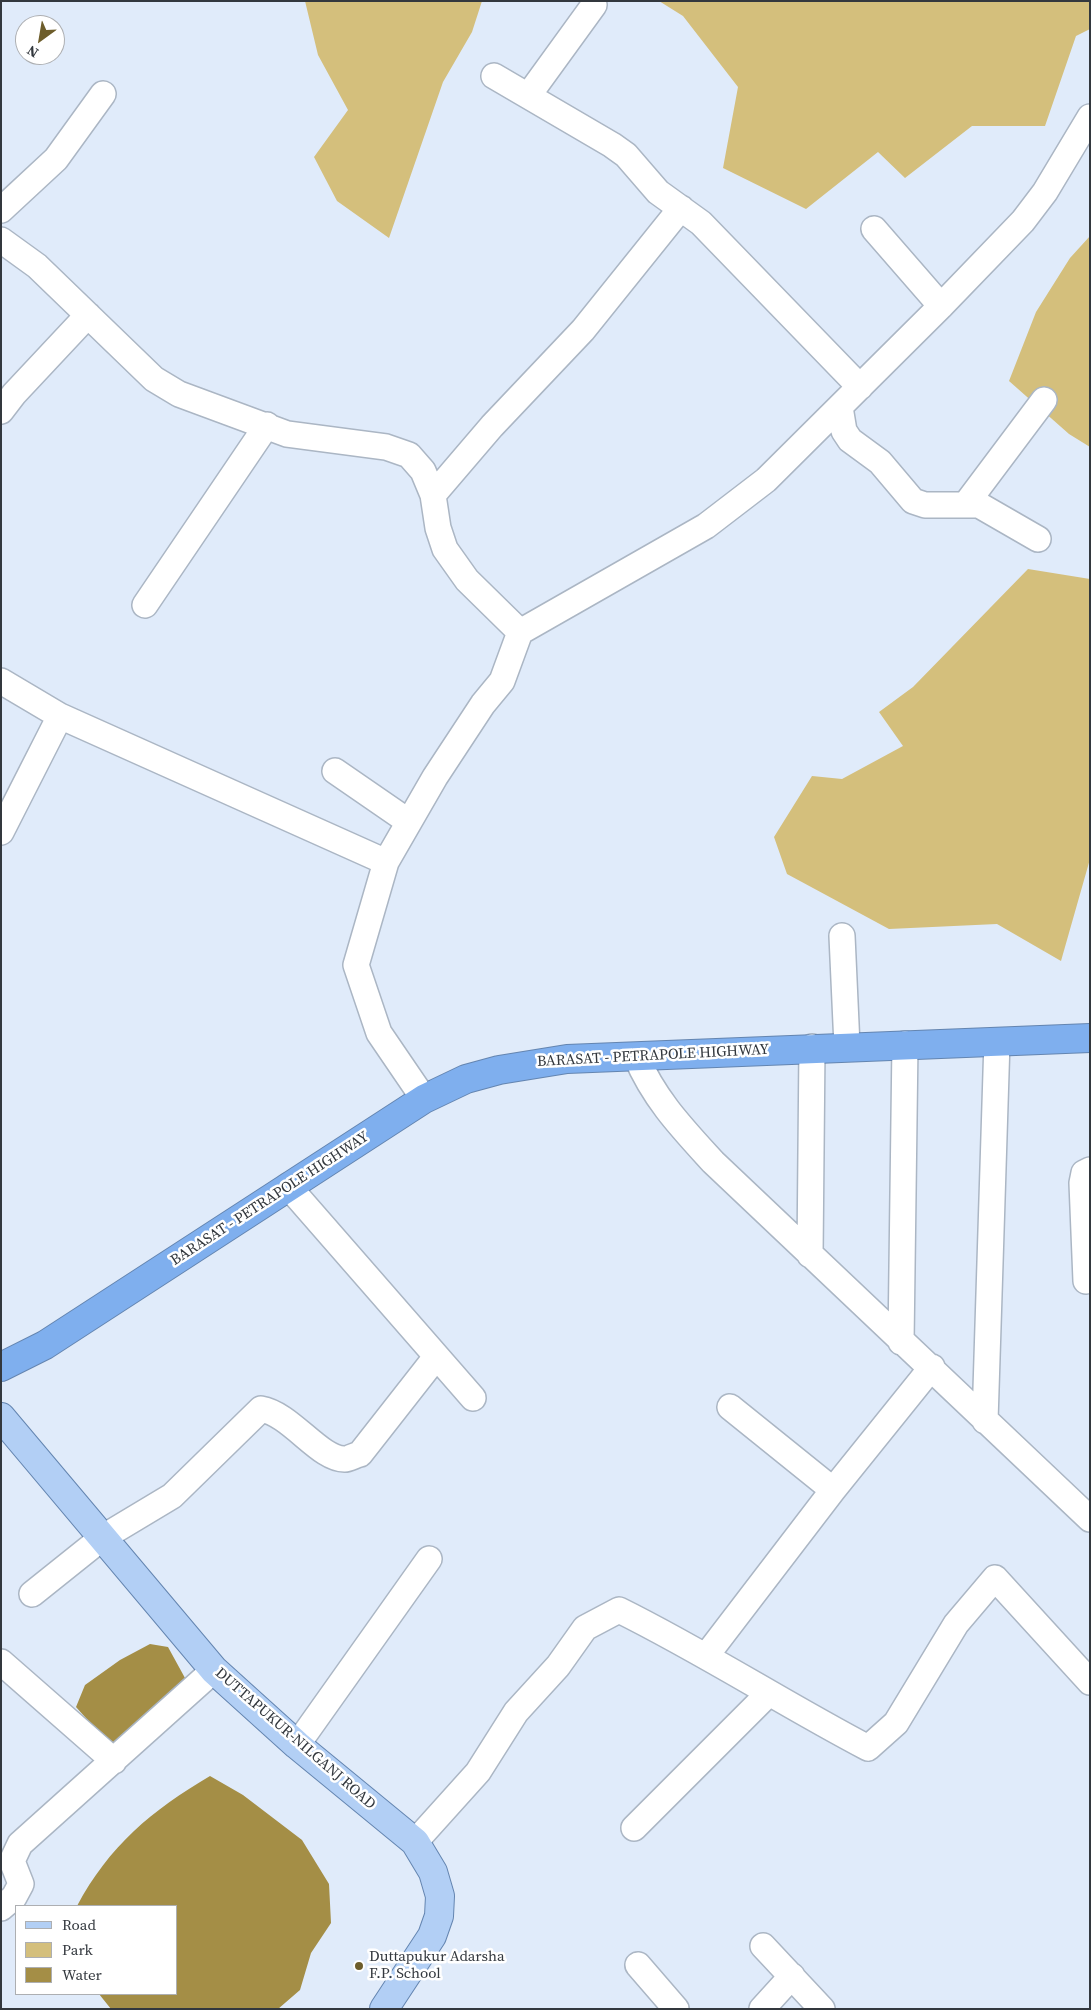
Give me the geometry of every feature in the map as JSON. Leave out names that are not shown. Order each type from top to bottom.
[{"type":"highway","name":"BARASAT - PETRAPOLE HIGHWAY","points":[[1,1367],[45,1345],[288,1186],[424,1100],[466,1079],[529,1063],[567,1058],[812,1047],[1090,1038]]},
{"type":"main road","name":"DUTTAPUKUR-NILGANJ ROAD","points":[[1,1417],[214,1670],[297,1745],[415,1842],[433,1872],[440,1896],[439,1916],[432,1936],[384,2009]]},
{"type":"street","points":[[528,96],[594,4]]},
{"type":"street","points":[[494,76],[612,144],[626,155],[658,192],[681,208],[713,236],[860,387]]},
{"type":"street","points":[[1,210],[56,159],[103,94]]},
{"type":"street","points":[[424,1100],[378,1034],[356,964],[386,862],[482,704],[502,681],[520,632],[706,526],[730,510],[766,480],[942,306],[1023,221],[1045,192],[1090,117]]},
{"type":"street","points":[[434,495],[479,440],[578,337],[681,208]]},
{"type":"street","points":[[874,229],[942,306]]},
{"type":"street","points":[[1,240],[38,266],[154,379],[179,394],[267,424],[287,434],[386,447],[408,455],[423,471],[434,495],[438,528],[445,549],[467,580],[520,632]]},
{"type":"street","points":[[1,411],[14,394],[88,315]]},
{"type":"street","points":[[966,504],[1044,400]]},
{"type":"street","points":[[840,407],[844,431],[850,440],[880,462],[913,501],[925,505],[966,504],[984,507],[1038,539]]},
{"type":"street","points":[[146,605],[267,424]]},
{"type":"street","points":[[1,681],[60,716],[386,862]]},
{"type":"street","points":[[1,832],[60,716]]},
{"type":"street","points":[[335,771],[409,822]]},
{"type":"street","points":[[842,936],[846,1046]]},
{"type":"street","points":[[985,1421],[997,1040]]},
{"type":"street","points":[[901,1342],[905,1044]]},
{"type":"street","points":[[810,1255],[812,1047]]},
{"type":"street","points":[[636,1056],[653,1091],[693,1140],[731,1180],[901,1342],[932,1367],[985,1421],[1090,1519]]},
{"type":"street","points":[[1086,1281],[1082,1183],[1084,1173],[1090,1170]]},
{"type":"street","points":[[288,1186],[473,1398]]},
{"type":"street","points":[[32,1594],[102,1538],[172,1496],[261,1409],[281,1416],[330,1456],[345,1459],[360,1454],[436,1357]]},
{"type":"street","points":[[706,1656],[833,1490],[932,1367]]},
{"type":"street","points":[[730,1407],[833,1490]]},
{"type":"street","points":[[297,1745],[429,1558]]},
{"type":"street","points":[[415,1842],[478,1772],[516,1712],[558,1666],[585,1628],[619,1610],[674,1637],[768,1694],[868,1748],[896,1723],[956,1624],[994,1578],[1090,1682]]},
{"type":"street","points":[[1,1662],[114,1762]]},
{"type":"street","points":[[1,1908],[14,1897],[21,1884],[12,1861],[20,1844],[114,1762],[214,1670]]},
{"type":"street","points":[[634,1828],[768,1694]]},
{"type":"street","points":[[763,1946],[822,2009]]},
{"type":"street","points":[[638,1965],[676,2009]]},
{"type":"street","points":[[762,2009],[792,1976]]},
{"type":"green space","points":[[305,1],[482,1],[472,32],[443,82],[389,238],[337,201],[314,157],[348,110],[318,55]]},
{"type":"green space","points":[[659,1],[1090,1],[1090,29],[1076,36],[1045,126],[972,126],[905,178],[878,152],[806,209],[723,168],[738,87],[683,16]]},
{"type":"green space","points":[[1090,236],[1090,447],[1069,434],[1009,381],[1036,312],[1070,258]]},
{"type":"green space","points":[[1028,569],[1090,579],[1090,859],[1061,961],[997,924],[889,929],[787,874],[774,837],[812,776],[842,779],[903,746],[879,712],[913,687]]},
{"type":"water","points":[[150,1644],[168,1647],[185,1678],[113,1743],[101,1735],[76,1707],[85,1685],[120,1660]]},
{"type":"water","points":[[210,1776],[243,1795],[302,1840],[329,1884],[331,1923],[311,1953],[300,1990],[278,2009],[111,2009],[100,1995],[178,1995],[178,1905],[78,1905],[103,1865],[118,1847],[151,1816]]},
{"type":"place","name":"Duttapukur Adarsha F.P. School","points":[[359,1966]]}]
